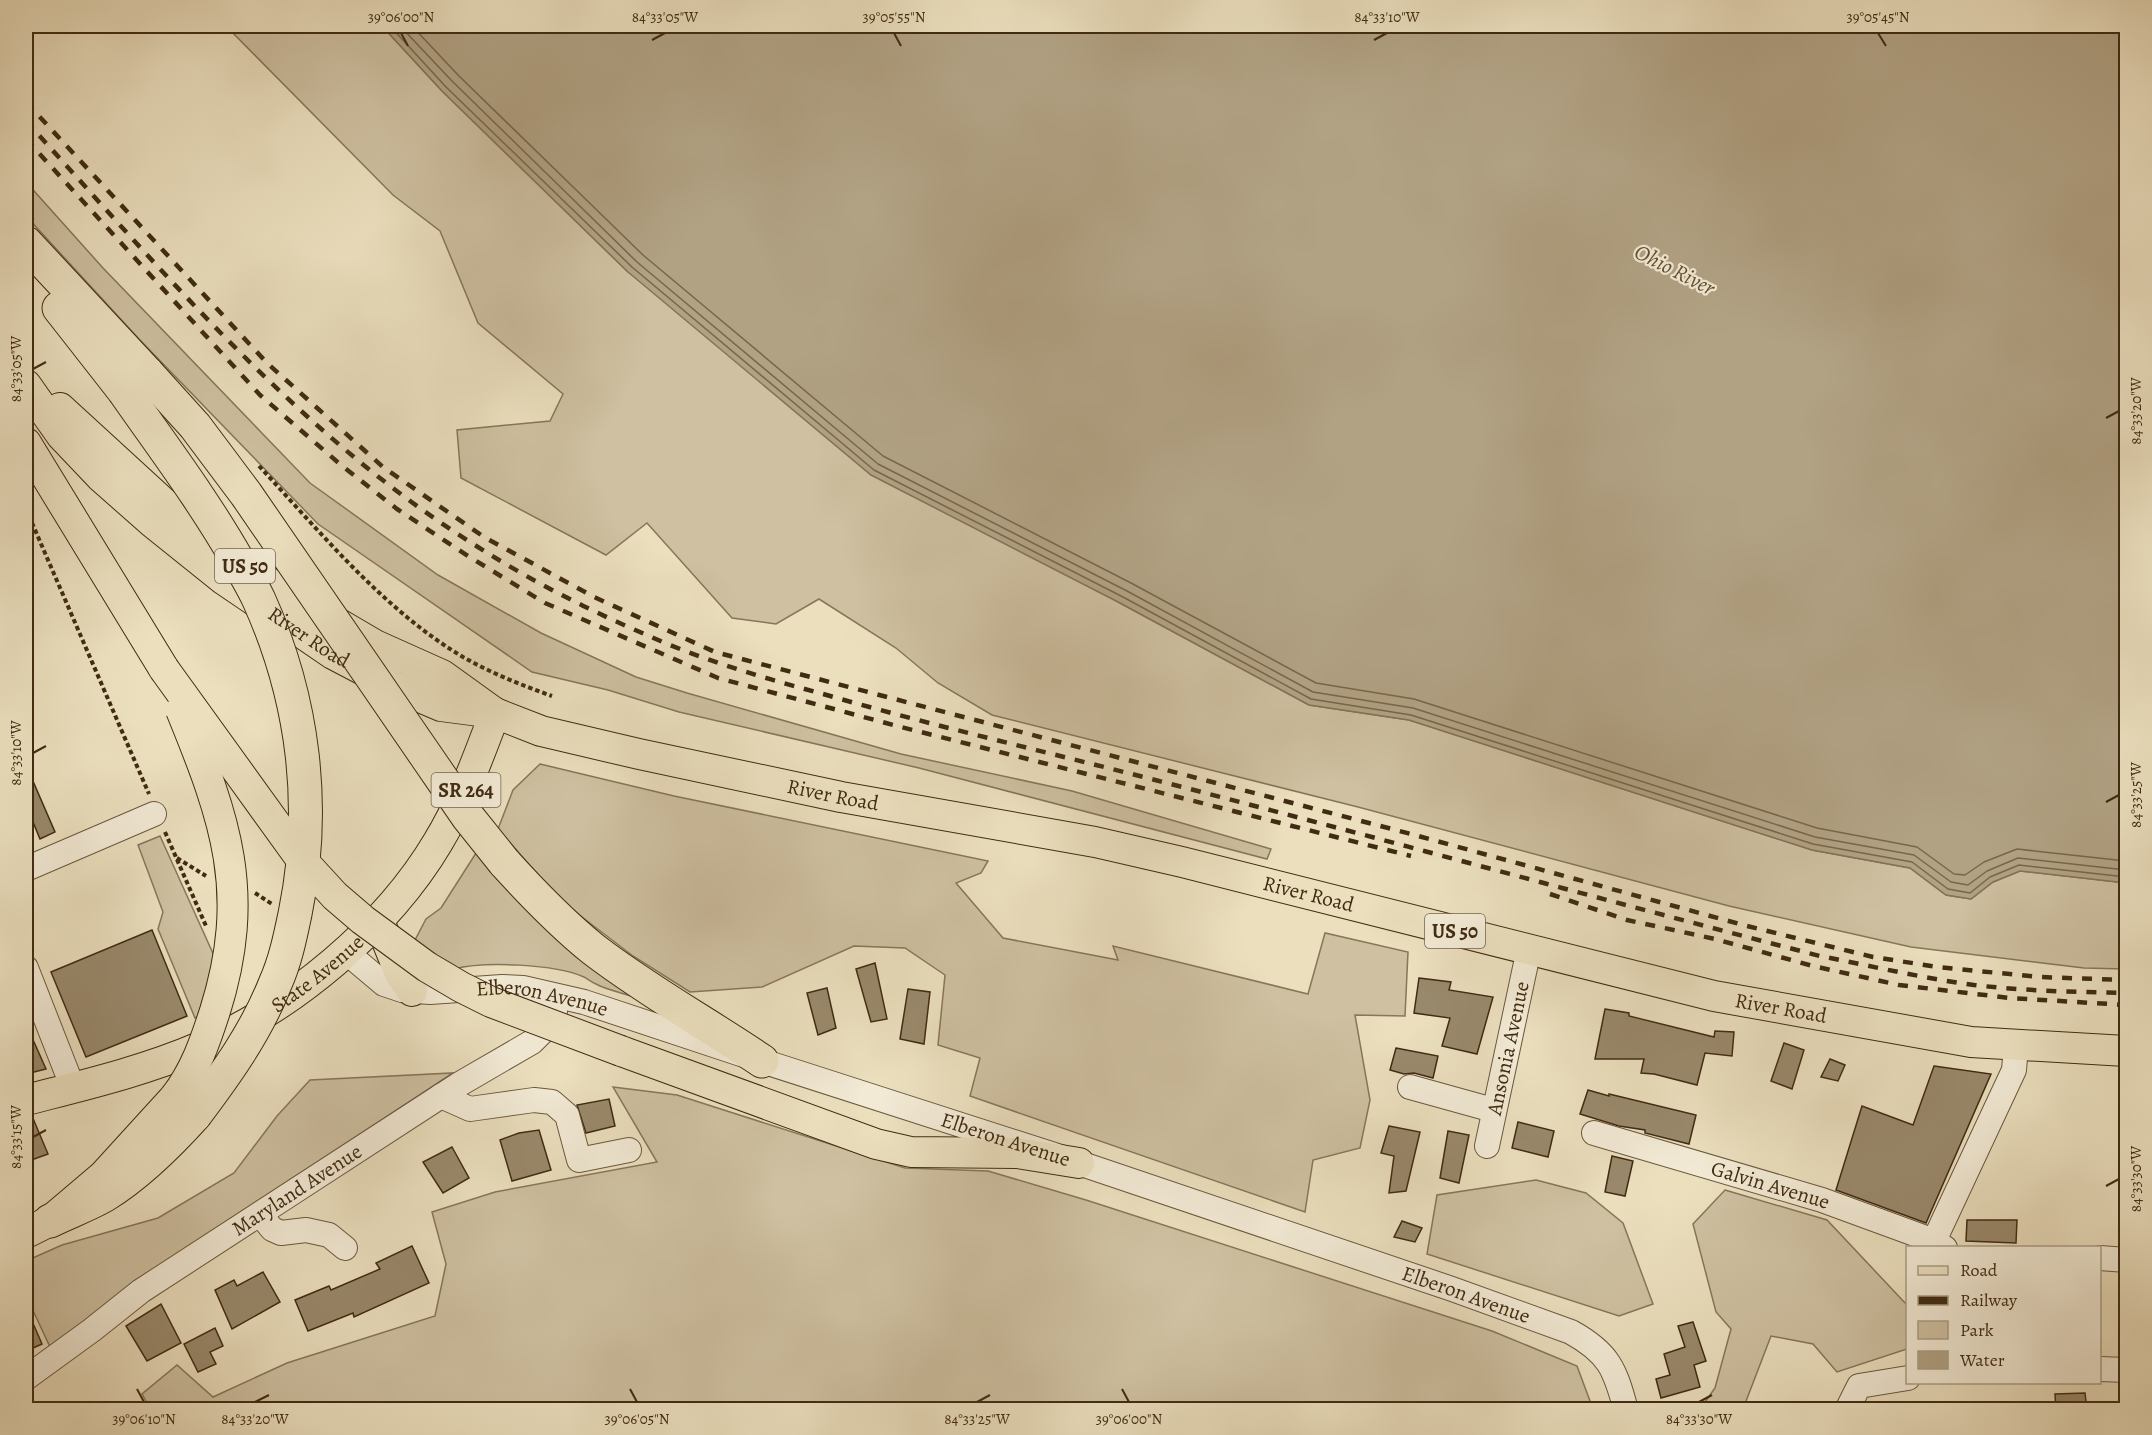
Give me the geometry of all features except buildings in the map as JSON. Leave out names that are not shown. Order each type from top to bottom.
[{"type":"highway","points":[[33,236],[136,383],[259,598],[291,689],[305,775],[305,851],[289,941],[276,984],[251,1033],[229,1070],[185,1106],[172,1141],[105,1195],[38,1227]]},
{"type":"highway","points":[[26,268],[136,383],[195,426],[246,494],[468,817],[530,891],[592,948],[633,978],[762,1061]]},
{"type":"main road","name":"River Road","points":[[26,375],[180,519],[222,550],[271,584],[375,645],[442,675],[495,713]]},
{"type":"main road","name":"River Road","points":[[26,385],[62,436],[101,477],[152,522],[223,579],[333,654],[394,686],[441,706],[495,713],[541,731],[639,754],[841,796],[1095,842],[1714,996],[1971,1042],[2127,1051]]},
{"type":"main road","points":[[26,443],[164,669],[301,859],[335,896],[363,920],[427,967],[461,987],[524,1015],[876,1144],[936,1154],[1017,1153],[1079,1163]]},
{"type":"main road","points":[[164,669],[207,774],[221,815],[233,881],[234,916],[224,983],[198,1059],[187,1080],[185,1106]]},
{"type":"main road","name":"State Avenue","points":[[26,1100],[165,1060],[201,1046],[258,1017],[306,984],[346,952],[378,919],[421,868],[439,840],[465,792],[495,713]]},
{"type":"main road","points":[[378,919],[401,975],[412,991]]},
{"type":"street","points":[[26,869],[156,815]]},
{"type":"street","name":"Ansonia Avenue","points":[[1487,1146],[1529,950]]},
{"type":"street","name":"Elberon Avenue","points":[[346,952],[384,984],[402,990],[430,992],[502,987],[523,988],[584,1002],[1079,1163],[1441,1285],[1572,1332],[1595,1347],[1608,1361],[1617,1377],[1626,1410]]},
{"type":"street","points":[[26,968],[73,1088]]},
{"type":"street","name":"Maryland Avenue","points":[[26,1378],[141,1291],[441,1096],[532,1041],[543,1031],[562,998]]},
{"type":"street","points":[[1940,1244],[2014,1070],[2016,1046]]},
{"type":"street","points":[[1410,1088],[1493,1110]]},
{"type":"street","points":[[441,1096],[470,1109],[534,1100],[552,1102],[567,1115],[579,1160],[629,1150]]},
{"type":"street","name":"Galvin Avenue","points":[[1594,1133],[1822,1200],[1940,1244]]},
{"type":"street","points":[[260,1214],[272,1229],[281,1233],[306,1230],[329,1235],[345,1248]]},
{"type":"street","points":[[2101,1258],[2127,1260]]},
{"type":"street","points":[[2101,1369],[2127,1370]]},
{"type":"street","points":[[1847,1410],[1859,1386],[1906,1378]]},
{"type":"path","points":[[26,212],[33,236]]},
{"type":"path","points":[[257,464],[364,577],[417,625],[483,668],[552,696]]},
{"type":"path","points":[[26,509],[156,815],[208,929]]},
{"type":"green space","points":[[226,26],[382,26],[442,91],[628,272],[1120,603],[1309,705],[1409,720],[1812,850],[1910,868],[1946,895],[1971,899],[1993,882],[2020,871],[2126,883],[2126,969],[2084,968],[1911,947],[1729,906],[1358,807],[992,715],[938,683],[896,648],[819,599],[776,624],[732,618],[647,523],[606,555],[461,478],[457,430],[550,421],[563,394],[478,323],[440,231],[393,195]]},
{"type":"green space","points":[[26,182],[103,268],[310,483],[438,575],[541,633],[636,677],[687,693],[901,754],[1072,791],[1271,849],[1267,859],[919,768],[679,712],[608,690],[532,672],[318,524],[139,339],[26,216]]},
{"type":"green space","points":[[540,764],[674,796],[988,861],[981,873],[956,883],[1003,938],[1118,960],[1113,946],[1308,994],[1325,933],[1408,952],[1405,1016],[1355,1015],[1370,1100],[1360,1148],[1313,1160],[1305,1212],[970,1096],[980,1058],[938,1045],[945,975],[905,948],[854,946],[762,987],[690,992],[633,956],[561,901],[498,829],[513,790]]},
{"type":"green space","points":[[160,836],[234,1000],[195,1018],[158,929],[163,912],[138,845]]},
{"type":"green space","points":[[478,850],[631,996],[605,988],[584,977],[556,969],[519,965],[483,965],[454,969],[414,942],[426,919],[441,908]]},
{"type":"green space","points":[[453,1073],[143,1277],[51,1349],[30,1304],[26,1306],[26,1261],[62,1245],[158,1218],[234,1173],[277,1116],[310,1080]]},
{"type":"green space","points":[[613,1087],[677,1095],[905,1168],[988,1171],[1086,1200],[1492,1331],[1577,1366],[1593,1409],[151,1410],[142,1394],[177,1365],[213,1397],[287,1363],[435,1316],[446,1264],[432,1212],[495,1192],[657,1162]]},
{"type":"green space","points":[[1536,1180],[1586,1193],[1623,1223],[1653,1304],[1619,1316],[1427,1254],[1437,1195]]},
{"type":"green space","points":[[1725,1190],[1827,1220],[1906,1304],[1906,1349],[1837,1372],[1813,1344],[1771,1336],[1743,1409],[1700,1409],[1715,1388],[1731,1329],[1716,1312],[1693,1224]]},
{"type":"water","name":"Ohio River","points":[[382,26],[2126,26],[2126,883],[2020,871],[1993,882],[1971,899],[1946,895],[1910,868],[1812,850],[1409,720],[1309,705],[1120,603],[871,475],[628,272],[442,91]]},
{"type":"railway","points":[[26,102],[267,363],[383,467],[484,537],[594,597],[715,652],[1411,834],[1747,926],[1873,957],[1938,967],[2039,977],[2126,980]]},
{"type":"railway","points":[[26,121],[186,297],[298,408],[357,460],[420,508],[505,564],[586,607],[670,645],[779,682],[865,706],[1117,770],[1820,956],[1974,985],[2031,990],[2126,993]]},
{"type":"railway","points":[[26,139],[260,395],[341,465],[397,509],[545,603],[718,678],[901,727],[1411,856]]},
{"type":"railway","points":[[1550,894],[1627,920],[1715,939],[1813,966],[1899,985],[2010,998],[2126,1005]]}]
